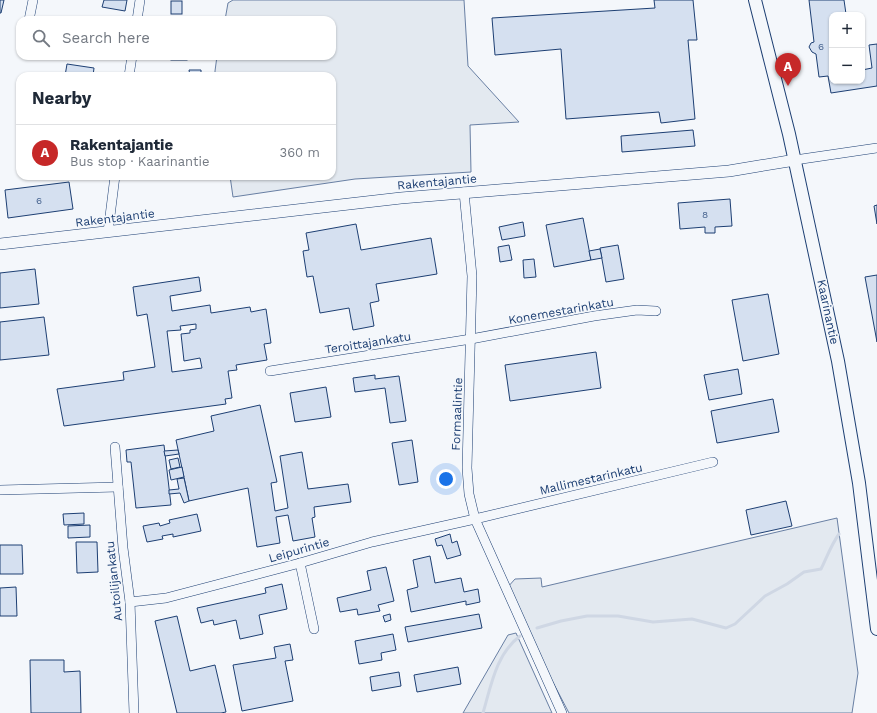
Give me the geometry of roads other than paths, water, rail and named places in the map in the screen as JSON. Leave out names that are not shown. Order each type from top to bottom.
[{"type":"main road","name":"Kaarinantie","points":[[755,0],[795,160],[840,368],[858,482],[877,629]]},
{"type":"street","points":[[30,16],[33,0]]},
{"type":"street","points":[[138,16],[140,0]]},
{"type":"street","points":[[130,72],[131,60]]},
{"type":"street","name":"Rakentajantie","points":[[0,244],[401,198],[729,171],[877,148]]},
{"type":"street","points":[[108,232],[114,180]]},
{"type":"street","name":"Formaalintie","points":[[464,192],[472,276],[467,468],[469,494],[475,519],[562,713]]},
{"type":"street","name":"Konemestarinkatu","points":[[471,339],[594,316],[637,310],[656,311]]},
{"type":"street","name":"Teroittajankatu","points":[[270,371],[471,339]]},
{"type":"street","name":"Autoilijankatu","points":[[115,447],[123,548],[130,602],[134,713]]},
{"type":"street","name":"Mallimestarinkatu","points":[[475,519],[713,462]]},
{"type":"street","points":[[0,490],[118,487]]},
{"type":"street","name":"Leipurintie","points":[[130,602],[166,598],[300,563],[372,542],[475,519]]},
{"type":"street","points":[[300,563],[314,629]]},
{"type":"waterway","points":[[537,628],[561,621],[587,616],[618,616],[653,622],[692,619],[726,628],[735,624],[765,596],[787,584],[804,572],[821,569],[839,534]]},
{"type":"waterway","points":[[483,713],[500,661],[512,643],[520,636]]},
{"type":"place","name":"Rakentajantie","points":[[788,86]]}]
